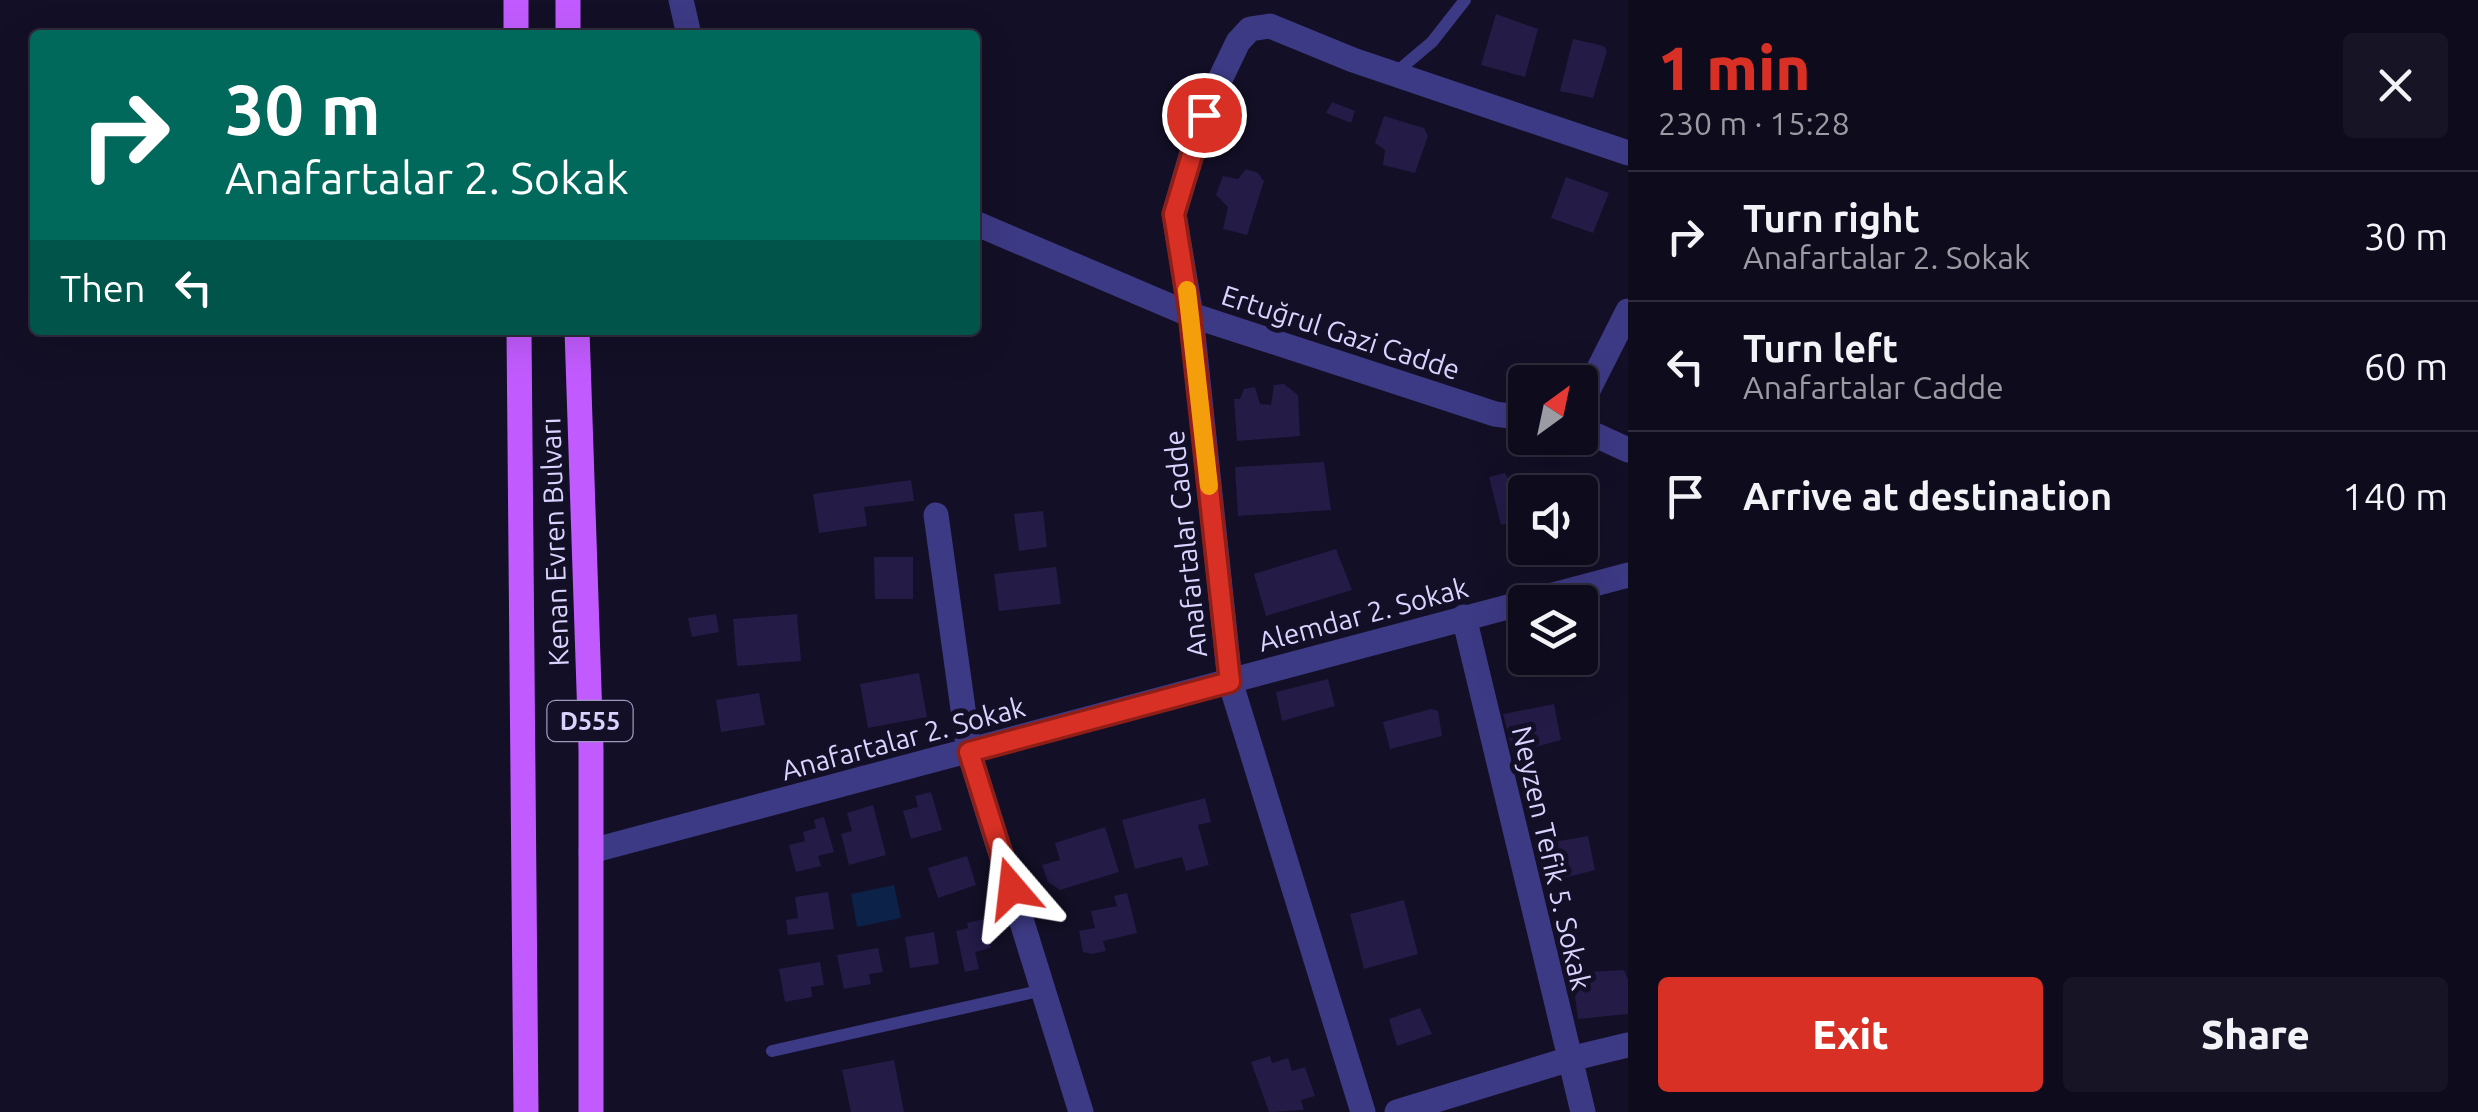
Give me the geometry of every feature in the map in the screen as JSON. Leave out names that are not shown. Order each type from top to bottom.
[{"type":"main road","points":[[516,0],[516,30]]},
{"type":"main road","points":[[568,0],[568,30]]},
{"type":"main road","name":"Kenan Evren Bulvarı","points":[[518,335],[526,1112]]},
{"type":"main road","name":"Kenan Evren Bulvarı","points":[[577,335],[591,749],[591,1112]]},
{"type":"street","points":[[681,0],[688,30]]},
{"type":"street","name":"Anafartalar Cadde","points":[[1363,1112],[1230,682],[1190,315],[1174,214],[1204,115],[1238,42],[1250,29],[1270,26],[1394,74]]},
{"type":"street","points":[[1394,74],[1628,153]]},
{"type":"street","name":"Ertuğrul Gazi Cadde","points":[[980,225],[1190,315],[1508,416]]},
{"type":"street","points":[[1598,370],[1628,311]]},
{"type":"street","points":[[1598,436],[1628,450]]},
{"type":"street","points":[[936,515],[969,752],[1081,1112]]},
{"type":"street","name":"Alemdar 2. Sokak","points":[[1230,682],[1628,575]]},
{"type":"street","name":"Neyzen Tefik 5. Sokak","points":[[1464,618],[1584,1112]]},
{"type":"street","name":"Anafartalar 2. Sokak","points":[[591,852],[1230,682]]},
{"type":"street","points":[[1397,1112],[1628,1045]]},
{"type":"lane","points":[[1394,74],[1432,42],[1465,0]]},
{"type":"lane","points":[[772,1051],[1043,990]]},
{"type":"water","points":[[894,885],[901,918],[857,927],[851,894]]},
{"type":"building","points":[[1496,14],[1538,29],[1525,77],[1481,65]]},
{"type":"building","points":[[1573,39],[1604,46],[1607,51],[1593,98],[1560,91]]},
{"type":"building","points":[[1332,102],[1355,111],[1351,123],[1326,113]]},
{"type":"building","points":[[1384,116],[1424,128],[1428,136],[1415,173],[1383,165],[1385,150],[1375,143]]},
{"type":"building","points":[[1246,169],[1258,173],[1264,181],[1247,235],[1223,229],[1228,207],[1216,195],[1223,176],[1238,179]]},
{"type":"building","points":[[1566,177],[1609,193],[1593,233],[1551,218]]},
{"type":"building","points":[[1284,384],[1298,395],[1300,436],[1237,441],[1234,399],[1240,399],[1244,389],[1255,387],[1260,404],[1271,405],[1274,385]]},
{"type":"building","points":[[1324,462],[1331,510],[1238,516],[1235,467]]},
{"type":"building","points":[[1505,473],[1508,479],[1508,523],[1501,525],[1489,477]]},
{"type":"building","points":[[911,480],[914,501],[864,507],[867,526],[819,533],[813,494]]},
{"type":"building","points":[[1043,511],[1047,547],[1019,551],[1014,514]]},
{"type":"building","points":[[1336,549],[1352,590],[1266,616],[1254,574]]},
{"type":"building","points":[[874,557],[913,557],[913,599],[875,599]]},
{"type":"building","points":[[1056,567],[1061,604],[999,611],[994,574]]},
{"type":"building","points":[[716,614],[719,632],[692,637],[688,618]]},
{"type":"building","points":[[797,614],[801,661],[737,666],[733,619]]},
{"type":"building","points":[[919,673],[927,717],[868,728],[860,684]]},
{"type":"building","points":[[1328,679],[1335,706],[1282,721],[1276,692]]},
{"type":"building","points":[[759,693],[765,725],[721,732],[716,700]]},
{"type":"building","points":[[1554,704],[1561,740],[1513,753],[1503,714]]},
{"type":"building","points":[[1431,709],[1438,711],[1442,736],[1390,749],[1383,722]]},
{"type":"building","points":[[860,744],[863,766],[845,768],[842,746]]},
{"type":"building","points":[[931,792],[942,830],[911,839],[903,811],[918,807],[915,796]]},
{"type":"building","points":[[1205,798],[1211,822],[1198,825],[1209,865],[1186,871],[1182,857],[1135,869],[1122,820]]},
{"type":"building","points":[[873,805],[886,855],[849,865],[841,834],[852,831],[847,813]]},
{"type":"building","points":[[824,817],[834,852],[818,856],[821,866],[796,872],[789,845],[805,841],[803,832],[816,828],[814,820]]},
{"type":"building","points":[[1105,827],[1119,872],[1060,890],[1048,882],[1042,865],[1060,860],[1055,843]]},
{"type":"building","points":[[1588,836],[1595,870],[1556,880],[1548,843]]},
{"type":"building","points":[[967,856],[976,885],[938,898],[928,868]]},
{"type":"building","points":[[828,892],[834,929],[788,935],[786,920],[798,918],[795,897]]},
{"type":"building","points":[[1127,893],[1137,933],[1103,941],[1106,951],[1083,952],[1079,931],[1095,928],[1091,911],[1117,906],[1114,896]]},
{"type":"building","points":[[1404,900],[1418,954],[1364,969],[1350,914]]},
{"type":"building","points":[[984,919],[991,948],[975,952],[979,969],[965,972],[956,931],[968,928],[967,923]]},
{"type":"building","points":[[934,932],[939,964],[910,968],[905,937]]},
{"type":"building","points":[[878,948],[883,972],[869,974],[871,984],[844,989],[837,955]]},
{"type":"building","points":[[820,962],[824,985],[811,987],[812,997],[785,1002],[779,969]]},
{"type":"building","points":[[1624,970],[1628,980],[1628,1014],[1578,1019],[1572,973]]},
{"type":"building","points":[[1420,1008],[1432,1034],[1397,1046],[1389,1019]]},
{"type":"building","points":[[1270,1056],[1272,1063],[1288,1058],[1292,1071],[1305,1067],[1315,1096],[1301,1100],[1304,1110],[1269,1112],[1251,1062]]},
{"type":"building","points":[[894,1060],[904,1112],[851,1112],[842,1070]]},
{"type":"slow traffic","points":[[1187,290],[1209,486]]},
{"type":"route","points":[[1012,888],[969,752],[1230,682],[1190,315],[1174,214],[1204,115]]}]
